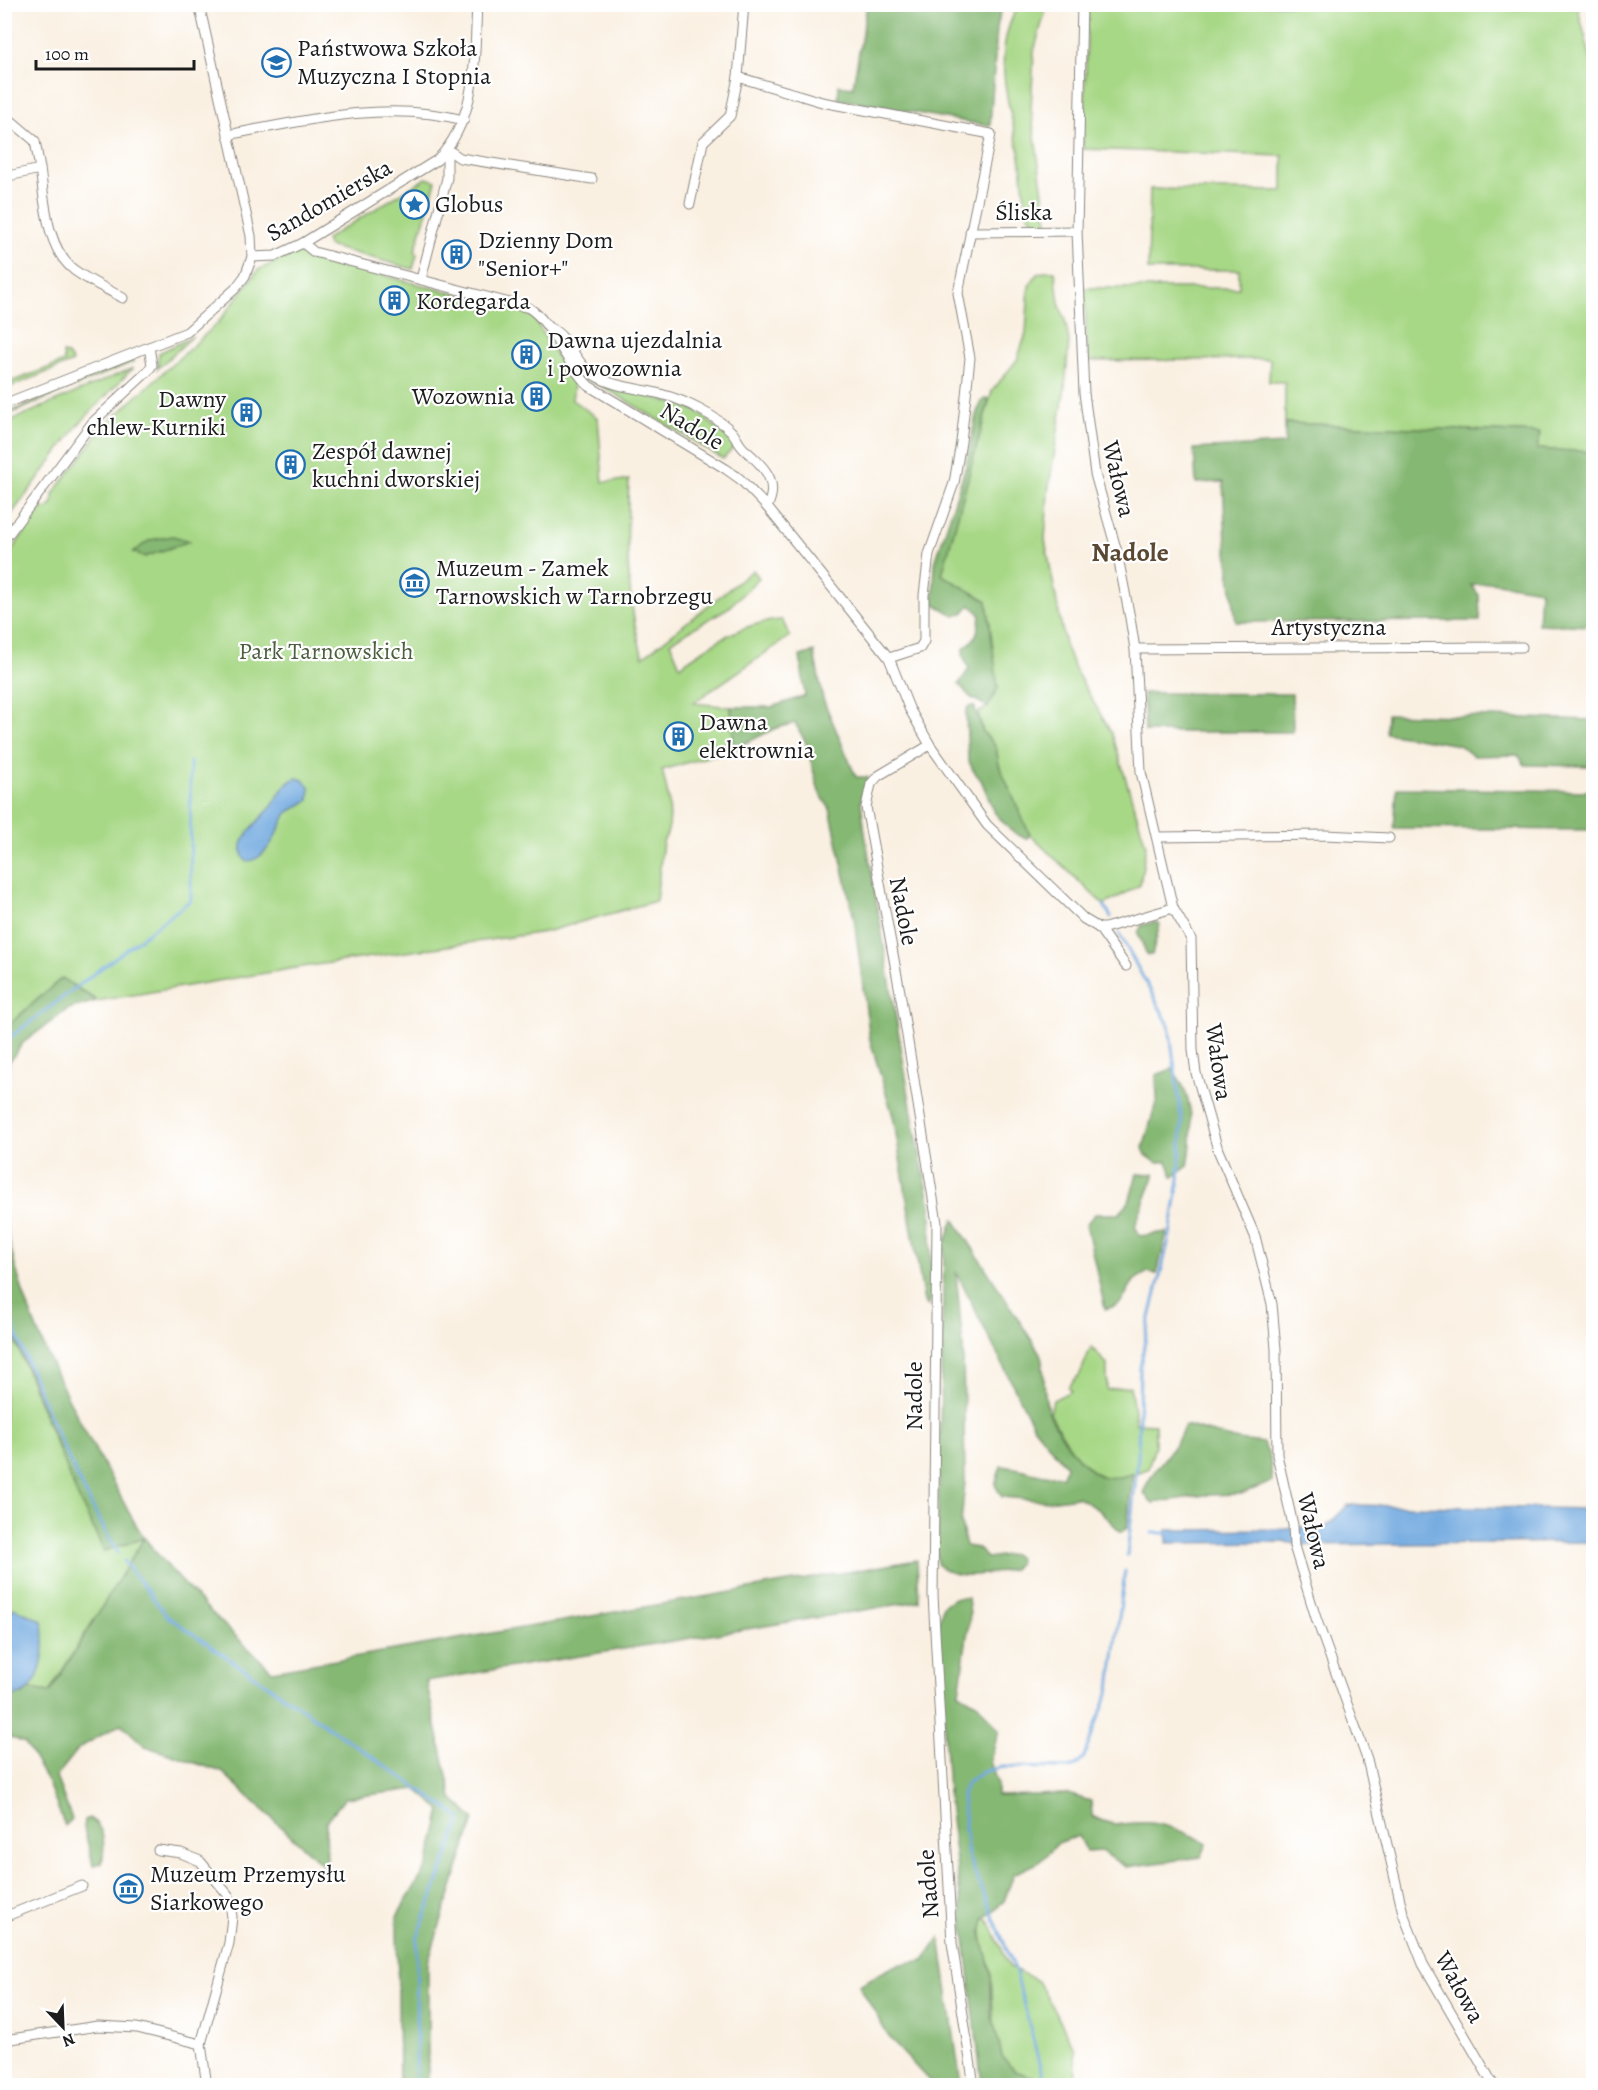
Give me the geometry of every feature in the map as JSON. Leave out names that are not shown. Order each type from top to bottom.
[{"type":"street","points":[[199,4],[251,236],[252,256]]},
{"type":"street","name":"Sandomierska","points":[[4,405],[187,332],[235,289],[245,276],[252,256],[275,256],[303,243],[437,160],[447,149],[464,120],[472,89],[477,4]]},
{"type":"street","points":[[690,204],[704,142],[730,116],[738,77],[744,4]]},
{"type":"street","name":"Wałowa","points":[[1082,4],[1077,231],[1084,393],[1095,474],[1124,584],[1135,649],[1141,772],[1173,908],[1191,939],[1193,1050],[1201,1097],[1218,1150],[1256,1236],[1272,1304],[1276,1349],[1277,1455],[1293,1525],[1294,1546],[1316,1618],[1367,1759],[1403,1913],[1423,1964],[1494,2085]]},
{"type":"street","points":[[738,77],[822,102],[991,134],[958,293],[970,358],[967,396],[954,483],[929,554],[924,596],[924,641],[920,648],[889,658]]},
{"type":"street","points":[[4,93],[11,122],[35,141],[52,236],[60,255],[72,269],[123,298]]},
{"type":"street","points":[[228,135],[360,111],[447,116],[464,120]]},
{"type":"street","points":[[447,149],[460,158],[592,178]]},
{"type":"street","name":"Sandomierska","points":[[421,279],[447,178],[447,149]]},
{"type":"street","points":[[4,177],[40,169]]},
{"type":"street","name":"Śliska","points":[[970,232],[1077,231]]},
{"type":"street","name":"Nadole","points":[[303,243],[314,252],[529,308],[539,314],[574,372],[589,386],[740,479],[767,507],[889,658],[909,708],[930,745],[987,825],[1084,919],[1099,928],[1126,966]]},
{"type":"street","points":[[548,327],[558,331],[568,342],[580,363],[593,375],[612,383],[665,395],[684,402],[732,432],[739,445],[763,465],[771,479],[773,496],[767,507]]},
{"type":"street","points":[[4,540],[92,423],[148,371],[152,365],[149,347]]},
{"type":"street","name":"Artystyczna","points":[[1135,649],[1522,647]]},
{"type":"street","name":"Nadole","points":[[930,745],[878,776],[871,784],[866,807],[900,992],[937,1223],[934,1618],[952,1943],[974,2085]]},
{"type":"street","points":[[1157,837],[1325,835],[1389,838]]},
{"type":"street","points":[[1099,928],[1128,924],[1173,908]]},
{"type":"street","points":[[158,1850],[181,1853],[200,1861],[229,1896],[232,1917],[229,1942],[201,2044],[207,2085]]},
{"type":"street","points":[[4,1917],[82,1886]]},
{"type":"street","points":[[4,2040],[98,2026],[137,2028],[201,2044]]},
{"type":"green space","points":[[867,5],[1005,5],[1000,13],[997,28],[990,126],[838,99],[839,85],[853,87]]},
{"type":"green space","points":[[1019,5],[1047,5],[1034,51],[1031,109],[1047,222],[1038,225],[1028,215],[1020,156],[1004,79],[1005,42],[1010,23]]},
{"type":"green space","points":[[1088,5],[1577,5],[1594,71],[1593,452],[1536,449],[1539,433],[1285,423],[1285,382],[1269,382],[1270,359],[1088,361],[1084,288],[1239,288],[1239,270],[1148,270],[1150,189],[1283,191],[1283,156],[1083,149]]},
{"type":"green space","points":[[426,178],[436,181],[415,251],[417,254],[413,269],[328,246],[326,239]]},
{"type":"green space","name":"Park Tarnowskich","points":[[303,249],[312,257],[531,313],[574,385],[572,400],[598,418],[603,482],[629,480],[628,570],[633,614],[643,657],[753,570],[759,578],[728,608],[670,642],[680,666],[715,642],[754,625],[782,620],[790,636],[693,703],[731,707],[734,749],[662,770],[670,816],[667,834],[663,841],[656,901],[545,932],[302,967],[97,1001],[62,978],[5,1028],[5,560],[41,509],[49,508],[53,503],[53,494],[104,426],[218,323],[258,270]]},
{"type":"green space","points":[[1055,271],[1059,303],[1069,341],[1065,387],[1048,492],[1045,540],[1065,645],[1075,670],[1112,734],[1146,845],[1140,885],[1104,905],[1027,832],[999,765],[996,747],[983,732],[978,713],[988,707],[987,601],[941,575],[992,391],[1017,360],[1026,334],[1029,286],[1037,274]]},
{"type":"green space","points":[[193,336],[157,369],[159,353]]},
{"type":"green space","points":[[63,353],[68,355],[73,362],[5,389],[5,384],[64,362]]},
{"type":"green space","points":[[134,359],[133,362],[5,416],[5,414]]},
{"type":"green space","points":[[133,368],[78,425],[5,523],[5,423]]},
{"type":"green space","points":[[589,378],[696,410],[736,445],[723,459]]},
{"type":"green space","points":[[986,398],[989,400],[942,575],[987,601],[998,688],[988,707],[970,697],[959,684],[969,669],[963,655],[964,648],[976,634],[980,614],[970,605],[963,613],[955,616],[933,603],[935,563],[966,466],[976,415],[981,402]]},
{"type":"green space","points":[[1285,423],[1540,433],[1537,449],[1593,452],[1593,626],[1538,624],[1540,590],[1491,582],[1471,585],[1479,595],[1480,621],[1236,622],[1226,544],[1223,482],[1196,483],[1194,449],[1285,444]]},
{"type":"green space","points":[[173,536],[190,541],[145,557],[133,552],[150,540]]},
{"type":"green space","points":[[814,652],[823,699],[856,777],[868,777],[861,802],[865,833],[915,1131],[931,1205],[931,1299],[928,1306],[924,1302],[893,1116],[870,1040],[854,918],[830,809],[819,792],[806,743],[795,723],[776,728],[734,749],[731,707],[771,707],[805,696],[800,656]]},
{"type":"green space","points":[[1143,693],[1292,694],[1293,732],[1145,732]]},
{"type":"green space","points":[[974,706],[983,732],[996,747],[999,765],[1030,835],[1026,839],[1011,831],[995,813],[981,780],[968,759],[966,713],[968,707]]},
{"type":"green space","points":[[1387,714],[1593,720],[1593,766],[1525,765],[1518,755],[1473,756],[1459,745],[1386,733]]},
{"type":"green space","points":[[1397,788],[1593,791],[1593,830],[1394,828]]},
{"type":"green space","points":[[1155,922],[1160,924],[1152,955],[1147,955],[1138,933],[1142,925]]},
{"type":"green space","points":[[62,978],[97,1001],[68,1009],[23,1043],[9,1062],[5,1103],[5,1028]]},
{"type":"green space","points":[[1172,1069],[1185,1091],[1192,1128],[1188,1166],[1173,1177],[1167,1161],[1157,1163],[1146,1155],[1143,1148],[1157,1099],[1156,1075]]},
{"type":"green space","points":[[1137,1174],[1155,1174],[1135,1226],[1140,1236],[1167,1232],[1157,1274],[1148,1272],[1135,1280],[1122,1301],[1105,1309],[1086,1224],[1095,1214],[1119,1214],[1129,1202]]},
{"type":"green space","points":[[4,1208],[18,1277],[43,1345],[135,1524],[161,1558],[191,1591],[272,1671],[917,1560],[919,1601],[426,1681],[452,1798],[474,1819],[428,1962],[428,2085],[399,2085],[397,1916],[428,1865],[441,1810],[416,1789],[345,1798],[326,1822],[327,1869],[222,1772],[145,1746],[121,1724],[79,1748],[56,1777],[72,1819],[65,1826],[47,1781],[25,1743],[5,1735],[5,1696],[23,1694],[29,1689],[50,1692],[144,1538],[104,1551],[77,1495],[5,1312]]},
{"type":"green space","points":[[954,1219],[1040,1353],[1045,1396],[1056,1427],[1081,1460],[1097,1475],[1113,1477],[1133,1473],[1127,1528],[1121,1532],[1100,1511],[1078,1497],[1048,1501],[1002,1497],[995,1485],[1001,1466],[1039,1474],[1063,1476],[1066,1466],[1034,1427],[956,1272],[963,1349],[965,1482],[961,1523],[966,1546],[978,1548],[987,1558],[1013,1554],[1019,1562],[1013,1569],[974,1575],[954,1573],[937,1564],[944,1246]]},
{"type":"green space","points":[[4,1312],[52,1435],[104,1551],[145,1538],[49,1692],[29,1689],[38,1672],[42,1656],[42,1621],[16,1609],[5,1608]]},
{"type":"green space","points":[[1091,1347],[1107,1364],[1107,1390],[1130,1386],[1136,1423],[1155,1424],[1155,1446],[1148,1469],[1122,1478],[1109,1478],[1098,1474],[1078,1458],[1050,1414],[1053,1400],[1071,1391],[1068,1387],[1080,1374]]},
{"type":"green space","points":[[1185,1425],[1238,1440],[1263,1443],[1270,1457],[1272,1482],[1241,1494],[1205,1495],[1153,1503],[1143,1493]]},
{"type":"green space","points":[[954,1598],[968,1598],[970,1615],[959,1693],[978,1704],[999,1730],[990,1761],[997,1783],[997,1796],[1068,1794],[1091,1801],[1092,1816],[1108,1823],[1150,1823],[1165,1826],[1187,1833],[1207,1844],[1201,1857],[1126,1867],[1101,1851],[1086,1852],[1078,1836],[1058,1843],[1040,1862],[1014,1874],[1004,1901],[984,1919],[981,1933],[991,1973],[991,2012],[1002,2056],[1014,2071],[1037,2078],[1039,2085],[982,2085],[948,1793],[938,1625],[943,1606]]},
{"type":"green space","points":[[89,1818],[99,1826],[104,1844],[102,1863],[93,1865],[84,1828],[85,1820]]},
{"type":"green space","points":[[984,1919],[988,1919],[1010,1967],[1038,1981],[1051,2004],[1075,2050],[1076,2085],[1039,2085],[1037,2078],[1016,2072],[1006,2064],[1000,2053],[994,2026],[991,1974],[982,1934]]},
{"type":"green space","points":[[940,1937],[961,2085],[933,2085],[890,2039],[859,1985],[896,1965],[924,1960]]},
{"type":"water","points":[[296,778],[303,780],[310,788],[309,800],[287,813],[271,843],[260,856],[246,861],[242,854],[244,839],[272,806],[284,787]]},
{"type":"water","points":[[1348,1505],[1593,1509],[1593,1542],[1302,1545],[1285,1542],[1167,1543],[1167,1530],[1285,1529],[1312,1526],[1314,1530],[1323,1530]]},
{"type":"water","points":[[5,1608],[16,1609],[42,1621],[44,1645],[40,1670],[35,1681],[28,1690],[18,1695],[5,1696]]},
{"type":"waterway","points":[[4,1042],[191,900],[190,762]]},
{"type":"waterway","points":[[1104,905],[1111,917]]},
{"type":"waterway","points":[[1119,933],[1169,1025],[1182,1123],[1179,1180],[1170,1235],[1140,1368],[1138,1458],[1127,1555]]},
{"type":"waterway","points":[[4,1301],[55,1430],[118,1553]]},
{"type":"waterway","points":[[1152,1533],[1171,1533]]},
{"type":"waterway","points":[[124,1561],[167,1616],[461,1818],[417,1939],[416,2086]]},
{"type":"waterway","points":[[1045,2086],[1015,1969],[968,1856],[962,1795],[966,1784],[982,1772],[1003,1767],[1068,1768],[1076,1766],[1083,1759],[1110,1688],[1125,1571]]},
{"type":"place","name":"Państwowa Szkoła Muzyczna I Stopnia","points":[[276,62]]},
{"type":"place","name":"Globus","points":[[414,204]]},
{"type":"place","name":"Dzienny Dom \"Senior+\"","points":[[457,254]]},
{"type":"place","name":"Kordegarda","points":[[395,301]]},
{"type":"place","name":"Dawna ujezdalnia i powozownia","points":[[526,354]]},
{"type":"place","name":"Wozownia","points":[[536,396]]},
{"type":"place","name":"Dawny chlew-Kurniki","points":[[247,413]]},
{"type":"place","name":"Zespół dawnej kuchni dworskiej","points":[[291,465]]},
{"type":"place","name":"Muzeum - Zamek Tarnowskich w Tarnobrzegu","points":[[415,582]]},
{"type":"place","name":"Dawna elektrownia","points":[[678,736]]},
{"type":"place","name":"Muzeum Przemysłu Siarkowego","points":[[129,1888]]},
{"type":"district","name":"Nadole","points":[[1130,552]]}]
